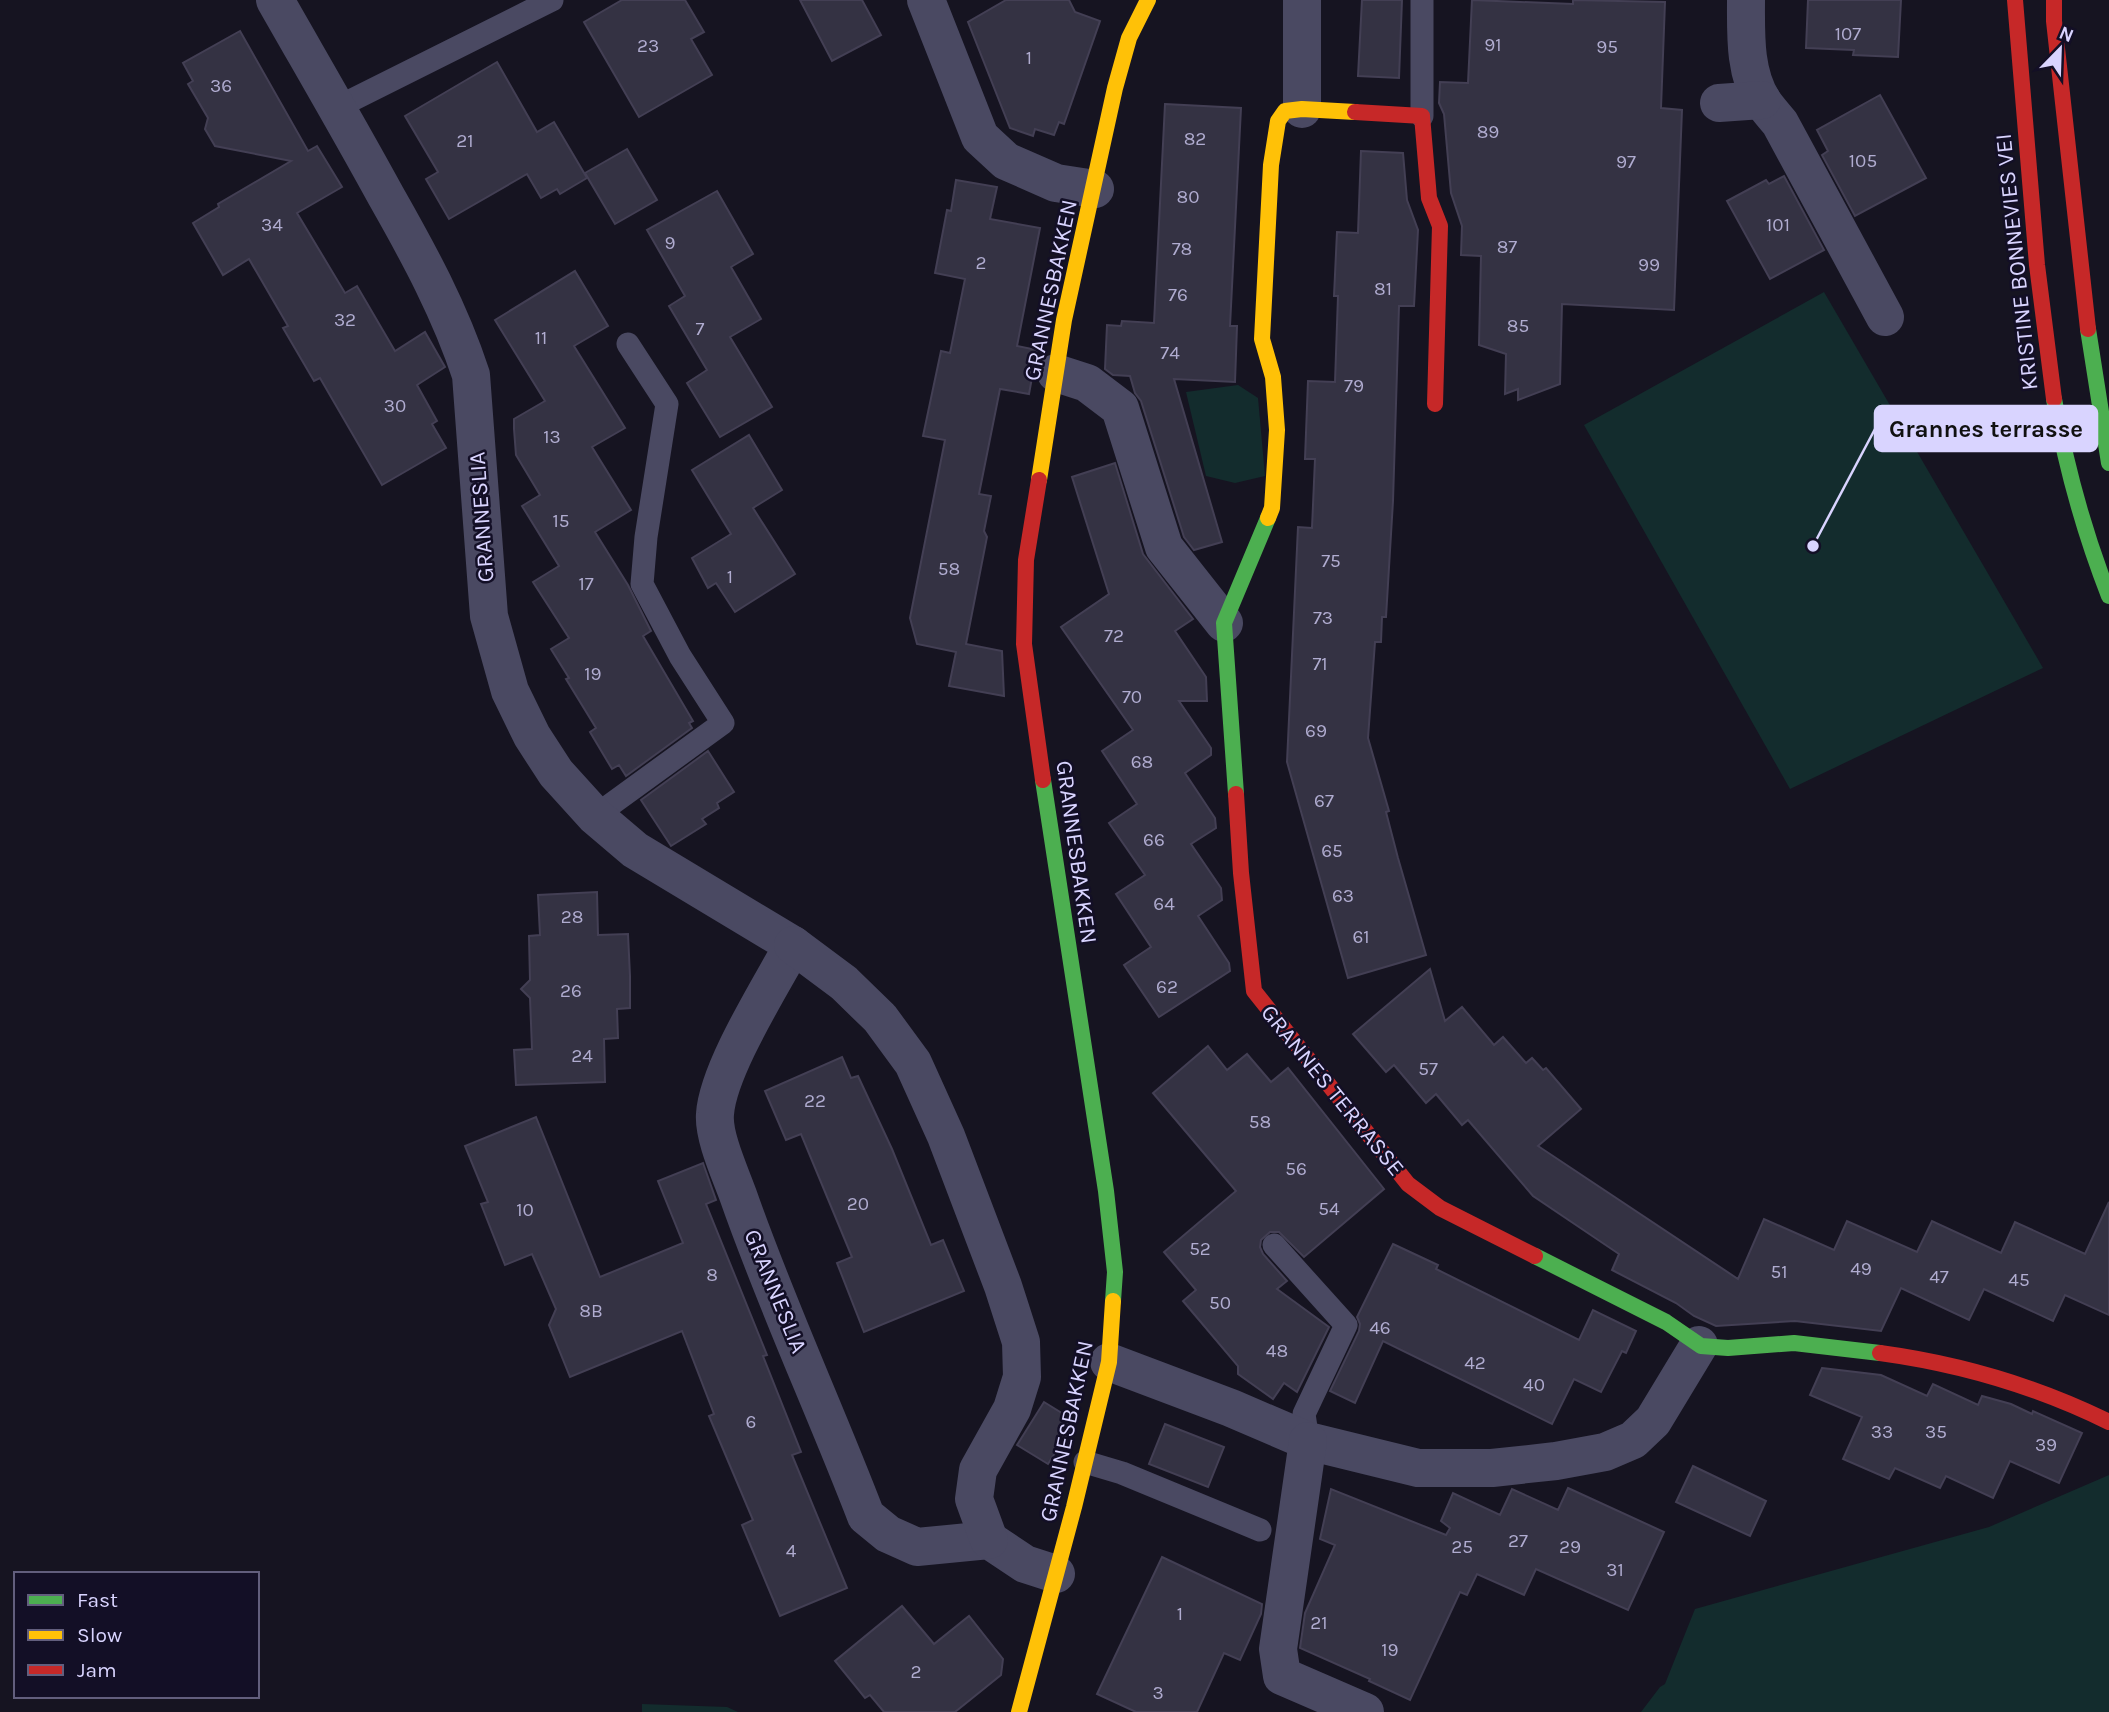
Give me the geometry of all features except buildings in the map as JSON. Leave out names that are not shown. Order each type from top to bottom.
[{"type":"street","name":"GRANNESLIA","points":[[275,0],[338,107],[433,281],[459,338],[471,375],[489,616],[510,691],[532,736],[556,773],[595,816],[635,850],[793,946],[844,983],[880,1018],[913,1063],[946,1136],[1003,1286],[1021,1342],[1022,1377],[1012,1409],[978,1470],[974,1499],[989,1540],[917,1548],[888,1534],[866,1516],[753,1237],[724,1155],[715,1115],[722,1086],[739,1045],[793,946]]},
{"type":"street","points":[[926,0],[980,138],[1006,161],[1056,183],[1095,188]]},
{"type":"street","name":"GRANNESBAKKEN","points":[[1020,1712],[1109,1362],[1115,1272],[1024,644],[1026,560],[1064,320],[1115,88],[1129,37],[1148,0]]},
{"type":"street","points":[[1302,0],[1302,109],[1422,116],[1429,198],[1440,226],[1435,404]]},
{"type":"street","points":[[1746,0],[1748,52],[1752,76],[1762,100],[1780,123],[1885,317]]},
{"type":"street","name":"KRISTINE BONNEVIES VEI","points":[[2015,0],[2032,213],[2056,417],[2075,502],[2109,596]]},
{"type":"street","points":[[2054,0],[2054,21],[2087,323],[2109,463]]},
{"type":"street","points":[[1719,103],[1762,100]]},
{"type":"street","name":"GRANNES TERRASSE","points":[[1302,109],[1284,111],[1278,121],[1271,165],[1262,339],[1273,377],[1277,430],[1272,508],[1224,623],[1241,873],[1254,991],[1408,1184],[1440,1208],[1666,1322],[1699,1345]]},
{"type":"street","points":[[1056,373],[1087,383],[1120,408],[1164,547],[1224,623]]},
{"type":"street","points":[[1109,1362],[1231,1408],[1308,1441],[1418,1468],[1492,1468],[1556,1461],[1605,1452],[1633,1440],[1653,1421],[1699,1345],[1741,1347],[1803,1343],[1944,1364],[2012,1380],[2109,1422]]},
{"type":"street","points":[[1308,1441],[1278,1649],[1282,1676],[1365,1712]]},
{"type":"street","points":[[989,1540],[1026,1564],[1056,1574]]},
{"type":"lane","points":[[338,107],[552,0]]},
{"type":"lane","points":[[1422,0],[1422,116]]},
{"type":"lane","points":[[595,816],[723,723],[680,656],[642,584],[646,537],[667,404],[628,344]]},
{"type":"lane","points":[[1274,1245],[1346,1325],[1304,1414],[1308,1441]]},
{"type":"lane","points":[[1085,1462],[1122,1473],[1260,1530]]},
{"type":"green space","points":[[1824,292],[2043,668],[1790,789],[1584,425]]},
{"type":"green space","points":[[1238,385],[1258,398],[1265,476],[1235,483],[1206,476],[1186,392]]},
{"type":"green space","points":[[2109,1475],[2109,1712],[1641,1712],[1665,1684],[1695,1609],[1989,1527]]},
{"type":"green space","points":[[642,1704],[727,1707],[738,1712],[642,1712]]},
{"type":"traffic: fast","points":[[2088,329],[2109,463]]},
{"type":"traffic: fast","points":[[2054,399],[2077,499],[2109,596]]},
{"type":"traffic: fast","points":[[1236,794],[1224,623],[1268,518]]},
{"type":"traffic: fast","points":[[1043,780],[1106,1191],[1115,1272],[1113,1301]]},
{"type":"traffic: fast","points":[[1535,1256],[1666,1322],[1701,1346],[1728,1348],[1794,1343],[1880,1353]]},
{"type":"traffic: slow","points":[[1039,480],[1064,320],[1115,88],[1129,38],[1148,0]]},
{"type":"traffic: slow","points":[[1268,518],[1272,508],[1277,430],[1273,377],[1262,339],[1271,165],[1278,121],[1285,111],[1302,109],[1355,112]]},
{"type":"traffic: slow","points":[[1019,1712],[1074,1507],[1109,1362],[1113,1301]]},
{"type":"traffic: jam","points":[[2015,0],[2037,265],[2054,399]]},
{"type":"traffic: jam","points":[[2054,0],[2054,21],[2088,329]]},
{"type":"traffic: jam","points":[[1355,112],[1422,116],[1429,198],[1440,226],[1435,404]]},
{"type":"traffic: jam","points":[[1039,480],[1026,560],[1024,644],[1043,780]]},
{"type":"traffic: jam","points":[[1236,794],[1241,873],[1254,991],[1408,1184],[1440,1208],[1535,1256]]},
{"type":"traffic: jam","points":[[1880,1353],[1940,1363],[1997,1378],[2026,1387],[2109,1422]]},
{"type":"place","name":"Grannes terrasse","points":[[1813,546]]}]
